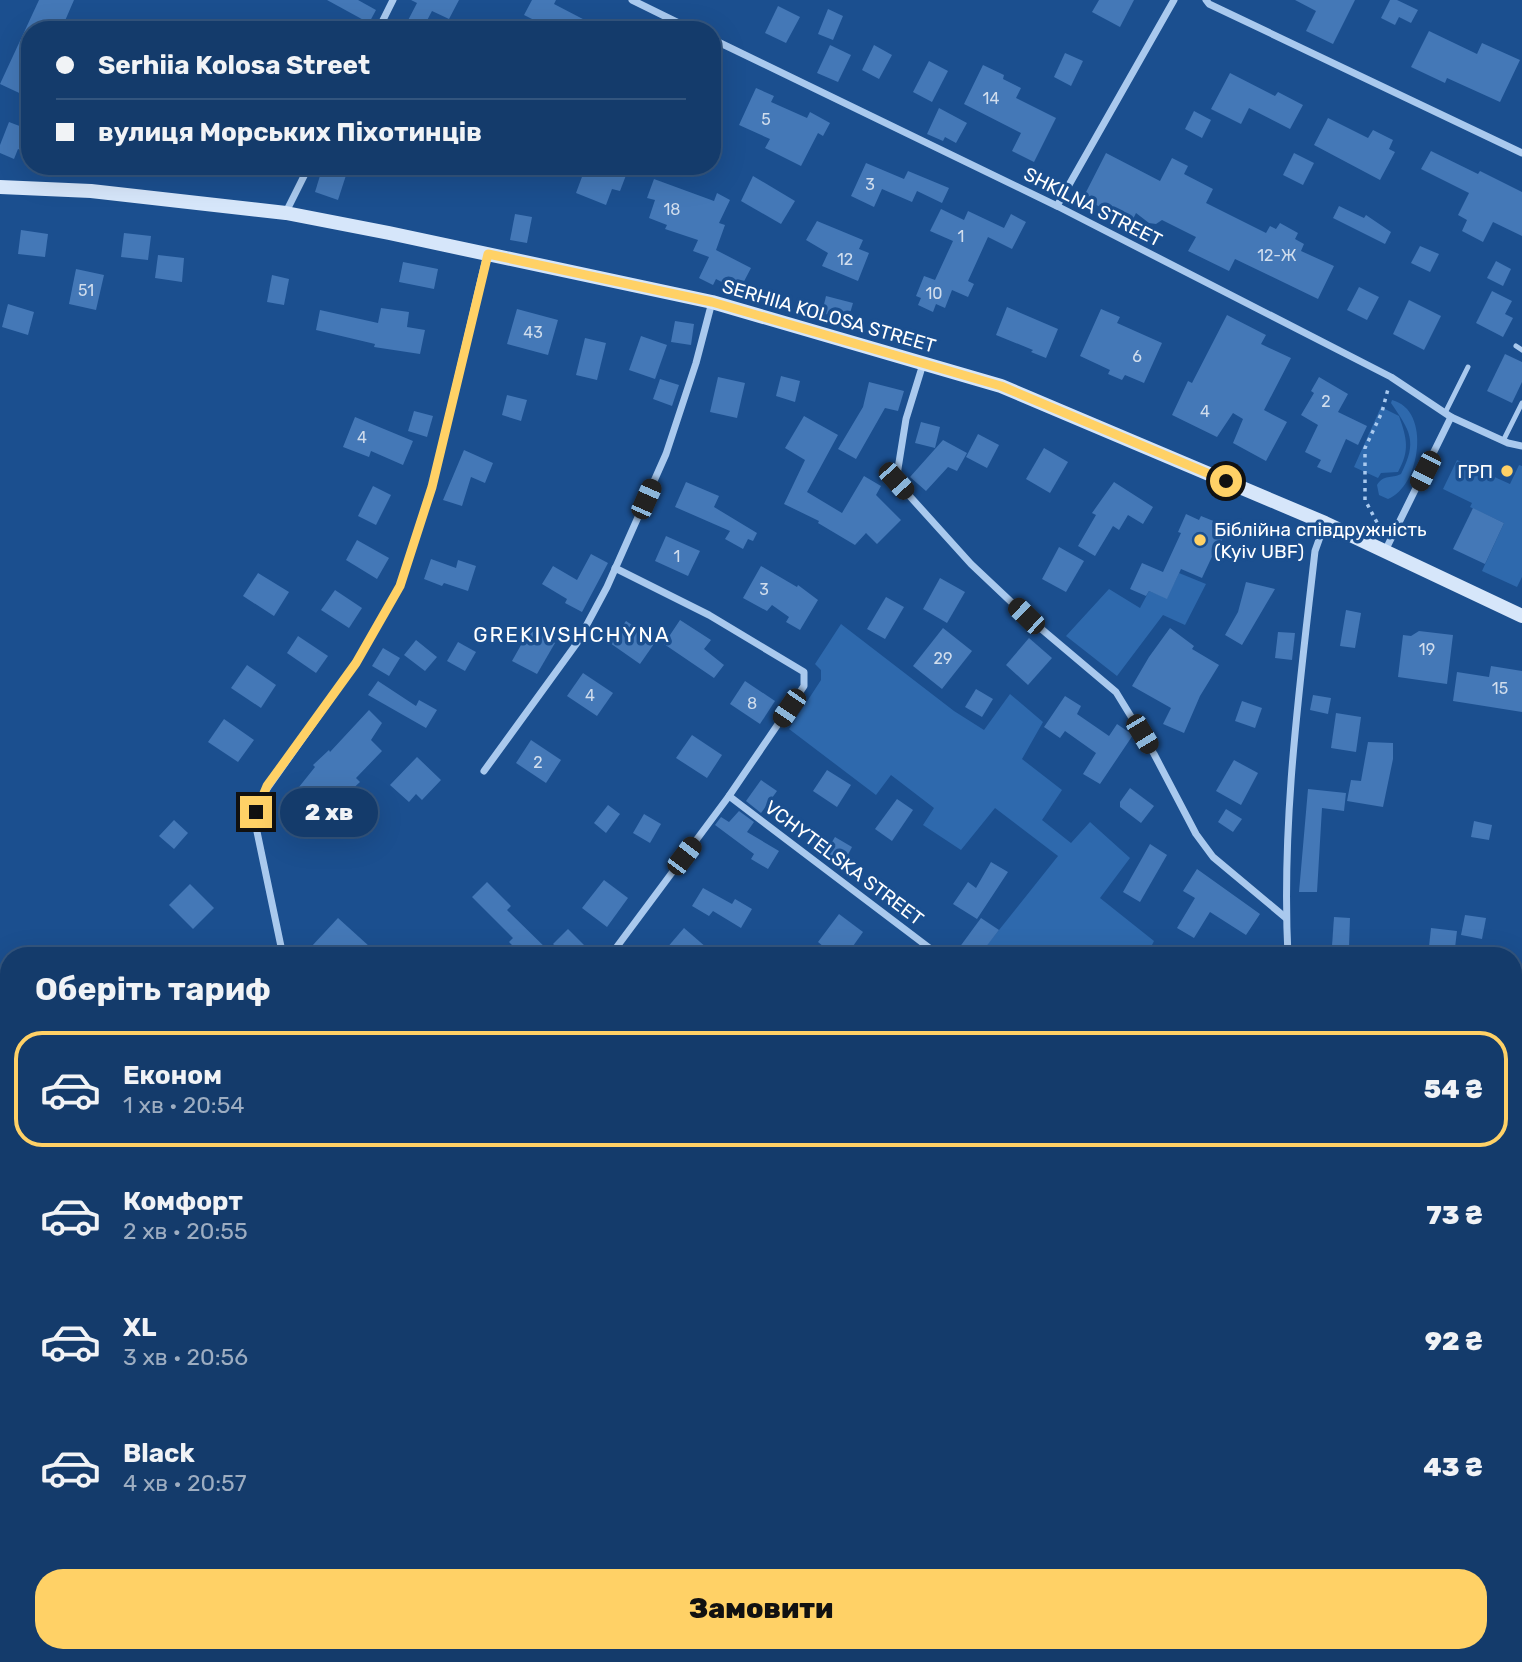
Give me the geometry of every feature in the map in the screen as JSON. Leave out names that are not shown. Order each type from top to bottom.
[{"type":"street","points":[[382,21],[393,0]]},
{"type":"street","points":[[632,0],[675,21]]},
{"type":"street","points":[[1056,205],[1174,0]]},
{"type":"street","points":[[1206,0],[1209,4],[1522,153]]},
{"type":"street","name":"SHKILNA STREET","points":[[721,43],[1056,205],[1391,377],[1448,415],[1522,448]]},
{"type":"street","points":[[286,213],[305,175]]},
{"type":"street","name":"SERHIIA KOLOSA STREET","points":[[0,187],[90,191],[286,213],[712,302],[1001,386],[1325,523],[1388,546],[1522,615]]},
{"type":"street","points":[[281,947],[256,827],[259,800],[356,663],[400,586],[432,487],[488,254]]},
{"type":"street","points":[[484,771],[576,643],[615,568],[666,453],[696,363],[712,302]]},
{"type":"street","points":[[923,364],[906,419],[896,481],[980,572],[1026,616],[1116,692],[1154,754],[1196,834],[1213,857],[1286,919]]},
{"type":"street","points":[[1388,546],[1448,415]]},
{"type":"street","points":[[1288,947],[1286,861],[1301,679],[1315,551],[1325,523]]},
{"type":"street","points":[[615,568],[709,615],[804,672],[804,686],[729,796],[617,947]]},
{"type":"street","name":"VCHYTELSKA STREET","points":[[729,796],[928,947]]},
{"type":"lane","points":[[1448,415],[1468,367]]},
{"type":"lane","points":[[1505,442],[1522,403]]},
{"type":"path","points":[[1388,546],[1365,500],[1365,448],[1382,412],[1391,377]]},
{"type":"shaded area","points":[[1392,400],[1405,407],[1413,418],[1417,449],[1408,480],[1399,492],[1388,499],[1379,495],[1377,485],[1385,478],[1401,474],[1410,444],[1407,429],[1391,403]]},
{"type":"shaded area","points":[[1381,407],[1399,416],[1406,444],[1398,472],[1381,473],[1378,478],[1354,467]]},
{"type":"shaded area","points":[[1457,460],[1510,484],[1519,465],[1522,466],[1522,577],[1517,587],[1482,571],[1504,523],[1470,507],[1472,503],[1443,489]]},
{"type":"shaded area","points":[[1179,573],[1206,584],[1185,625],[1163,615],[1117,676],[1066,636],[1109,589],[1140,608],[1149,591],[1167,598]]},
{"type":"shaded area","points":[[841,624],[954,711],[984,730],[1010,694],[1043,722],[1022,759],[1062,790],[1042,820],[1071,843],[1090,822],[1130,858],[1100,898],[1154,941],[1151,947],[985,947],[1058,856],[995,808],[961,850],[923,825],[934,808],[891,775],[876,795],[789,729],[821,680],[821,670],[815,664]]},
{"type":"building","points":[[39,0],[74,0],[65,21],[29,21]]},
{"type":"building","points":[[327,0],[358,0],[376,10],[370,21]]},
{"type":"building","points":[[411,0],[459,0],[449,19],[432,11],[427,21],[408,21],[417,3]]},
{"type":"building","points":[[532,0],[556,0],[554,4],[587,21],[536,21],[524,15]]},
{"type":"building","points":[[1099,0],[1134,0],[1120,27],[1092,12]]},
{"type":"building","points":[[1295,0],[1355,0],[1333,44],[1306,31],[1316,11]]},
{"type":"building","points":[[1390,0],[1397,0],[1418,10],[1411,23],[1399,17],[1395,25],[1381,18]]},
{"type":"building","points":[[778,6],[800,17],[786,43],[765,33]]},
{"type":"building","points":[[828,9],[843,16],[833,40],[818,34]]},
{"type":"building","points":[[1429,31],[1477,54],[1482,43],[1520,60],[1500,102],[1447,78],[1445,83],[1411,67]]},
{"type":"building","points":[[21,39],[21,94],[0,84]]},
{"type":"building","points":[[830,45],[851,55],[838,82],[817,73]]},
{"type":"building","points":[[874,45],[892,55],[879,79],[862,70]]},
{"type":"building","points":[[1065,53],[1083,61],[1071,86],[1054,77]]},
{"type":"building","points":[[929,61],[948,71],[932,102],[913,92]]},
{"type":"building","points":[[983,65],[1004,75],[1003,79],[1021,88],[1016,98],[1056,118],[1034,162],[1012,151],[1021,133],[964,104]]},
{"type":"building","points":[[1230,73],[1275,96],[1278,92],[1303,105],[1290,129],[1249,108],[1241,124],[1211,109]]},
{"type":"building","points":[[756,88],[774,96],[771,102],[807,118],[810,112],[830,123],[823,136],[818,133],[801,166],[765,148],[770,139],[739,125]]},
{"type":"building","points":[[939,108],[967,123],[956,143],[945,137],[943,141],[927,134]]},
{"type":"building","points":[[1194,111],[1211,120],[1202,138],[1185,129]]},
{"type":"building","points":[[1328,118],[1368,138],[1373,130],[1393,140],[1389,149],[1395,152],[1380,180],[1314,145]]},
{"type":"building","points":[[9,122],[21,127],[21,150],[18,149],[14,159],[0,153],[0,145]]},
{"type":"building","points":[[1431,151],[1522,192],[1522,236],[1493,222],[1483,242],[1462,231],[1467,220],[1458,215],[1469,193],[1421,169]]},
{"type":"building","points":[[1106,153],[1160,181],[1172,158],[1188,166],[1184,174],[1213,189],[1206,203],[1266,233],[1270,226],[1276,229],[1280,223],[1298,233],[1295,239],[1304,244],[1301,251],[1334,266],[1318,299],[1235,259],[1229,271],[1188,251],[1196,237],[1162,220],[1156,224],[1149,223],[1136,213],[1131,223],[1083,198]]},
{"type":"building","points":[[1294,153],[1314,163],[1303,185],[1283,175]]},
{"type":"building","points":[[866,163],[904,179],[908,171],[949,188],[942,203],[917,191],[912,202],[882,189],[874,207],[851,196]]},
{"type":"building","points":[[320,175],[346,175],[338,200],[315,192]]},
{"type":"building","points":[[583,175],[626,175],[620,191],[612,189],[606,205],[576,193]]},
{"type":"building","points":[[753,176],[795,201],[781,224],[741,201]]},
{"type":"building","points":[[654,179],[714,201],[717,193],[730,200],[719,223],[725,225],[716,250],[751,268],[739,291],[716,279],[713,285],[699,278],[709,257],[693,251],[698,240],[665,229],[667,225],[649,218],[655,200],[647,198]]},
{"type":"building","points":[[1339,206],[1364,218],[1366,215],[1391,232],[1385,244],[1333,218]]},
{"type":"building","points":[[941,209],[964,220],[968,211],[1004,228],[1011,214],[1026,222],[1012,249],[988,237],[968,281],[974,284],[968,297],[952,290],[945,308],[936,304],[933,312],[918,305],[921,298],[916,296],[924,276],[935,280],[953,241],[930,231]]},
{"type":"building","points":[[515,214],[532,217],[527,243],[510,240]]},
{"type":"building","points":[[817,221],[863,240],[859,249],[869,253],[858,281],[822,266],[828,253],[806,240]]},
{"type":"building","points":[[21,230],[48,234],[45,257],[18,254]]},
{"type":"building","points":[[124,233],[151,236],[148,260],[121,257]]},
{"type":"building","points":[[1420,246],[1439,254],[1430,272],[1411,263]]},
{"type":"building","points":[[158,255],[184,258],[182,282],[155,278]]},
{"type":"building","points":[[1496,261],[1511,269],[1503,286],[1487,278]]},
{"type":"building","points":[[403,262],[438,269],[434,289],[399,282]]},
{"type":"building","points":[[76,269],[104,275],[96,310],[69,304]]},
{"type":"building","points":[[272,275],[289,279],[284,305],[267,302]]},
{"type":"building","points":[[1359,287],[1379,297],[1367,320],[1347,310]]},
{"type":"building","points":[[1492,291],[1512,301],[1505,314],[1513,318],[1503,337],[1476,323]]},
{"type":"building","points":[[826,296],[853,303],[848,320],[822,313]]},
{"type":"building","points":[[1409,300],[1441,316],[1424,350],[1393,334]]},
{"type":"building","points":[[8,304],[34,312],[28,335],[2,327]]},
{"type":"building","points":[[1007,307],[1058,329],[1046,358],[996,335]]},
{"type":"building","points":[[381,308],[409,312],[407,327],[425,330],[420,354],[374,347],[375,344],[316,330],[320,310],[378,323]]},
{"type":"building","points":[[517,309],[558,320],[548,355],[507,344]]},
{"type":"building","points":[[1101,309],[1120,317],[1117,323],[1162,343],[1144,383],[1125,375],[1122,380],[1108,374],[1110,370],[1080,356]]},
{"type":"building","points":[[1227,315],[1266,335],[1261,344],[1291,358],[1264,410],[1287,422],[1266,461],[1233,443],[1243,419],[1233,413],[1217,437],[1172,415],[1188,381],[1192,383]]},
{"type":"building","points":[[675,321],[694,324],[691,345],[671,342]]},
{"type":"building","points":[[641,336],[667,345],[655,379],[629,370]]},
{"type":"building","points":[[585,338],[606,343],[597,380],[576,375]]},
{"type":"building","points":[[1505,354],[1522,362],[1522,382],[1512,403],[1487,391]]},
{"type":"building","points":[[781,376],[800,381],[795,402],[776,396]]},
{"type":"building","points":[[718,377],[745,383],[737,418],[710,412]]},
{"type":"building","points":[[1319,377],[1348,394],[1338,412],[1367,426],[1358,445],[1346,439],[1331,473],[1317,467],[1321,460],[1305,452],[1318,425],[1301,415],[1314,393],[1311,391]]},
{"type":"building","points":[[660,379],[679,385],[672,406],[653,399]]},
{"type":"building","points":[[869,382],[904,391],[898,411],[885,408],[856,459],[838,449],[863,407]]},
{"type":"building","points":[[507,395],[527,400],[521,421],[502,415]]},
{"type":"building","points":[[414,411],[433,416],[427,437],[408,431]]},
{"type":"building","points":[[804,416],[838,435],[807,492],[842,513],[864,476],[881,486],[876,495],[901,520],[877,544],[866,533],[855,545],[818,523],[819,521],[784,504],[805,460],[785,448]]},
{"type":"building","points":[[355,417],[413,441],[403,465],[371,451],[369,457],[343,447]]},
{"type":"building","points":[[921,422],[940,427],[935,448],[915,443]]},
{"type":"building","points":[[978,434],[999,445],[987,468],[966,457]]},
{"type":"building","points":[[943,440],[967,453],[957,471],[948,467],[926,491],[910,477]]},
{"type":"building","points":[[1044,448],[1068,462],[1050,493],[1026,479]]},
{"type":"building","points":[[464,450],[493,463],[485,483],[471,477],[462,506],[443,500]]},
{"type":"building","points":[[686,482],[719,496],[714,507],[757,533],[753,541],[748,539],[743,549],[725,539],[730,531],[675,507]]},
{"type":"building","points":[[1114,482],[1153,507],[1143,524],[1128,515],[1119,530],[1113,526],[1095,556],[1078,546],[1096,515],[1092,513]]},
{"type":"building","points":[[373,486],[391,495],[376,525],[358,516]]},
{"type":"building","points":[[1473,508],[1504,523],[1485,564],[1453,549]]},
{"type":"building","name":"Біблійна співдружність (Kyiv UBF)","points":[[1186,514],[1199,520],[1201,516],[1216,522],[1214,526],[1226,531],[1202,578],[1181,569],[1167,599],[1149,591],[1146,596],[1130,589],[1142,563],[1163,572],[1181,533],[1178,532]]},
{"type":"building","points":[[666,536],[700,551],[688,576],[655,561]]},
{"type":"building","points":[[357,540],[389,558],[377,579],[346,560]]},
{"type":"building","points":[[1059,547],[1084,561],[1066,592],[1042,579]]},
{"type":"building","points":[[591,554],[608,563],[582,612],[565,603],[567,599],[542,584],[553,566],[577,580]]},
{"type":"building","points":[[431,559],[456,568],[458,560],[476,566],[468,591],[424,579]]},
{"type":"building","points":[[761,566],[797,587],[798,585],[818,600],[800,630],[786,622],[789,617],[772,605],[767,611],[743,598]]},
{"type":"building","points":[[258,573],[289,592],[274,616],[243,596]]},
{"type":"building","points":[[940,578],[965,592],[947,623],[923,609]]},
{"type":"building","points":[[1246,582],[1275,589],[1242,645],[1225,635],[1238,612]]},
{"type":"building","points":[[335,590],[362,608],[349,628],[321,610]]},
{"type":"building","points":[[886,597],[904,607],[885,639],[867,629]]},
{"type":"building","points":[[1346,610],[1361,613],[1355,648],[1340,646]]},
{"type":"building","points":[[680,620],[711,640],[704,649],[724,665],[714,678],[664,644]]},
{"type":"building","points":[[626,621],[656,641],[640,664],[610,643]]},
{"type":"building","points":[[943,628],[972,651],[942,689],[913,666]]},
{"type":"building","points":[[1170,628],[1194,646],[1192,649],[1219,665],[1200,696],[1184,733],[1163,724],[1171,708],[1132,686]]},
{"type":"building","points":[[530,629],[555,643],[537,674],[512,661]]},
{"type":"building","points":[[1419,631],[1453,635],[1447,684],[1398,677],[1403,635],[1411,636]]},
{"type":"building","points":[[1278,632],[1295,633],[1292,660],[1275,658]]},
{"type":"building","points":[[298,636],[328,656],[316,673],[287,653]]},
{"type":"building","points":[[1029,638],[1052,658],[1028,685],[1006,665]]},
{"type":"building","points":[[416,640],[437,657],[425,671],[404,655]]},
{"type":"building","points":[[458,642],[476,652],[465,671],[447,661]]},
{"type":"building","points":[[383,648],[400,658],[389,676],[372,666]]},
{"type":"building","points":[[247,665],[276,685],[261,708],[231,688]]},
{"type":"building","points":[[1491,666],[1522,671],[1522,712],[1453,701],[1457,672],[1489,677]]},
{"type":"building","points":[[583,673],[613,693],[597,716],[567,696]]},
{"type":"building","points":[[378,681],[416,706],[419,700],[437,710],[426,728],[368,695]]},
{"type":"building","points":[[745,681],[775,701],[760,724],[730,704]]},
{"type":"building","points":[[976,689],[993,699],[982,717],[965,707]]},
{"type":"building","points":[[1313,695],[1331,698],[1328,714],[1310,710]]},
{"type":"building","points":[[1065,696],[1081,706],[1077,714],[1109,736],[1117,724],[1133,735],[1100,784],[1083,774],[1096,753],[1065,731],[1060,738],[1044,727]]},
{"type":"building","points":[[1242,701],[1262,708],[1255,728],[1235,721]]},
{"type":"building","points":[[369,710],[382,723],[371,740],[382,751],[356,778],[360,782],[347,794],[340,787],[314,818],[301,807],[306,801],[295,792],[315,767],[313,765],[329,750],[330,752]]},
{"type":"building","points":[[1336,713],[1361,717],[1356,752],[1331,748]]},
{"type":"building","points":[[224,719],[254,740],[238,762],[208,742]]},
{"type":"building","points":[[692,735],[722,755],[707,778],[676,758]]},
{"type":"building","points":[[531,740],[561,760],[546,783],[516,763]]},
{"type":"building","points":[[1368,742],[1393,743],[1393,759],[1383,807],[1347,801],[1351,780],[1361,781]]},
{"type":"building","points":[[417,757],[441,780],[422,800],[416,794],[409,802],[390,785]]},
{"type":"building","points":[[1234,760],[1258,773],[1241,805],[1216,791]]},
{"type":"building","points":[[827,770],[851,785],[837,807],[813,791]]},
{"type":"building","points":[[761,780],[777,791],[761,813],[746,801]]},
{"type":"building","points":[[1130,788],[1154,806],[1141,823],[1120,807],[1120,802]]},
{"type":"building","points":[[1308,789],[1346,793],[1344,811],[1322,808],[1317,892],[1299,892]]},
{"type":"building","points":[[897,799],[913,810],[892,841],[875,829]]},
{"type":"building","points":[[608,805],[620,814],[606,833],[594,823]]},
{"type":"building","points":[[1226,809],[1242,819],[1233,832],[1218,822]]},
{"type":"building","points":[[739,811],[754,822],[747,832],[779,851],[768,869],[751,859],[754,854],[715,825],[721,817],[729,822]]},
{"type":"building","points":[[644,814],[661,824],[650,843],[633,833]]},
{"type":"building","points":[[174,820],[188,833],[174,849],[159,836]]},
{"type":"building","points":[[1474,821],[1492,825],[1489,840],[1471,837]]},
{"type":"building","points":[[835,837],[852,847],[842,866],[824,855]]},
{"type":"building","points":[[1150,844],[1167,855],[1140,902],[1123,892]]},
{"type":"building","points":[[991,862],[1008,872],[977,919],[953,904],[968,882],[976,888]]},
{"type":"building","points":[[1197,869],[1260,914],[1246,935],[1210,912],[1194,938],[1177,928],[1195,898],[1183,891]]},
{"type":"building","points":[[604,880],[628,898],[607,927],[582,908]]},
{"type":"building","points":[[487,882],[511,906],[507,910],[545,947],[514,947],[509,942],[513,938],[472,897]]},
{"type":"building","points":[[190,884],[214,908],[193,929],[169,905]]},
{"type":"building","points":[[703,888],[732,904],[735,899],[752,909],[741,928],[713,911],[709,916],[692,906]]},
{"type":"building","points":[[839,914],[863,932],[852,947],[824,947],[818,942]]},
{"type":"building","points":[[1465,915],[1486,918],[1482,939],[1461,935]]},
{"type":"building","points":[[1334,917],[1350,918],[1349,947],[1332,946]]},
{"type":"building","points":[[338,918],[370,947],[311,947]]},
{"type":"building","points":[[981,918],[999,930],[986,947],[960,947]]},
{"type":"building","points":[[684,928],[706,947],[668,947]]},
{"type":"building","points":[[1431,928],[1457,931],[1455,947],[1429,947]]},
{"type":"building","points":[[568,929],[586,947],[556,947],[553,944]]},
{"type":"place","name":"ГРП","points":[[1507,471]]},
{"type":"place","name":"Біблійна співдружність (Kyiv UBF)","points":[[1200,540]]},
{"type":"district","name":"GREKIVSHCHYNA","points":[[572,634]]},
{"type":"route","points":[[256,812],[267,786],[356,663],[400,586],[432,487],[488,254],[712,302],[1001,386],[1226,481]]}]
